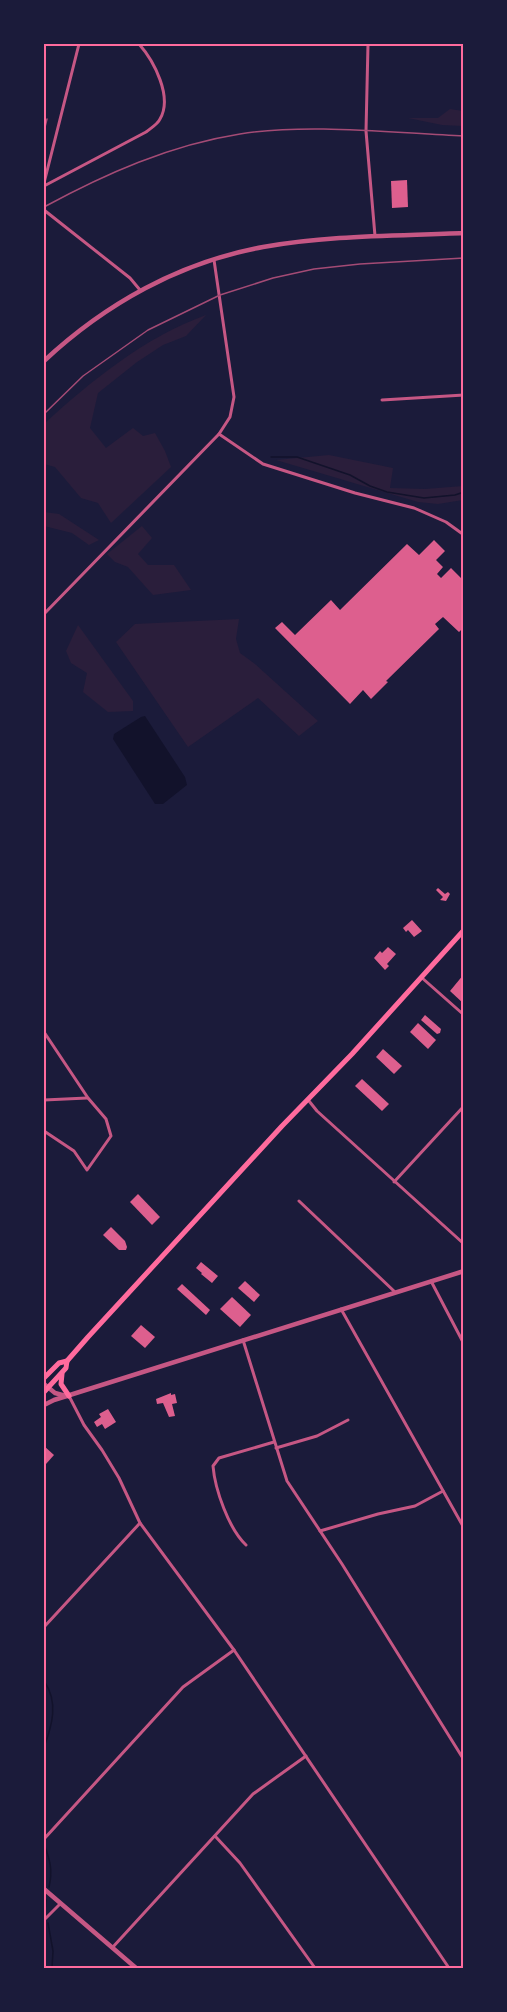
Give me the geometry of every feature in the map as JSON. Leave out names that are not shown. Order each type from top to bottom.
[{"type":"main road","points":[[44,1378],[59,1363],[67,1361],[464,930]]},
{"type":"main road","points":[[45,1388],[66,1368],[67,1361]]},
{"type":"main road","points":[[62,1372],[61,1384],[69,1396]]},
{"type":"street","points":[[44,184],[79,44]]},
{"type":"street","points":[[44,184],[146,132],[160,121],[164,109],[156,66],[140,44]]},
{"type":"street","points":[[368,44],[366,131],[375,237]]},
{"type":"street","points":[[44,210],[130,278],[140,290]]},
{"type":"street","points":[[44,361],[86,325],[140,290],[214,259],[278,244],[464,233]]},
{"type":"street","points":[[44,614],[219,434],[230,417],[234,397],[214,259]]},
{"type":"street","points":[[382,400],[464,395]]},
{"type":"street","points":[[219,434],[263,464],[355,493],[414,508],[446,522],[464,535]]},
{"type":"street","points":[[421,977],[464,1015]]},
{"type":"street","points":[[44,1033],[88,1098],[106,1119],[111,1136],[87,1170],[74,1151],[44,1131]]},
{"type":"street","points":[[44,1100],[88,1098]]},
{"type":"street","points":[[307,1099],[317,1111],[463,1243]]},
{"type":"street","points":[[394,1182],[464,1106]]},
{"type":"street","points":[[299,1201],[395,1292]]},
{"type":"street","points":[[44,1405],[464,1271]]},
{"type":"street","points":[[431,1281],[464,1344]]},
{"type":"street","points":[[341,1309],[464,1528]]},
{"type":"street","points":[[243,1340],[287,1481],[321,1531],[464,1760]]},
{"type":"street","points":[[45,1388],[69,1396]]},
{"type":"street","points":[[69,1396],[84,1425],[119,1478],[140,1523],[234,1650],[449,1968]]},
{"type":"street","points":[[276,1448],[317,1436],[348,1420]]},
{"type":"street","points":[[246,1545],[231,1525],[218,1489],[213,1466],[219,1458],[274,1442]]},
{"type":"street","points":[[321,1531],[415,1506],[443,1491]]},
{"type":"street","points":[[44,1627],[140,1523]]},
{"type":"street","points":[[44,1839],[183,1687],[234,1650]]},
{"type":"street","points":[[112,1948],[261,1786],[306,1756]]},
{"type":"street","points":[[214,1836],[250,1876],[315,1968]]},
{"type":"street","points":[[44,1889],[136,1968]]},
{"type":"street","points":[[44,1920],[60,1904]]},
{"type":"shaded area","points":[[450,109],[463,111],[463,126],[442,125],[408,118],[438,118]]},
{"type":"shaded area","points":[[206,315],[186,336],[163,345],[98,393],[90,428],[106,448],[133,428],[143,436],[155,433],[171,467],[111,523],[98,503],[81,498],[55,467],[44,464],[44,424],[100,376],[140,348],[183,324]]},
{"type":"shaded area","points":[[329,455],[393,468],[390,488],[425,489],[463,486],[463,500],[438,504],[418,502],[276,460]]},
{"type":"shaded area","points":[[44,512],[59,514],[99,540],[89,545],[72,533],[44,526]]},
{"type":"shaded area","points":[[142,526],[152,538],[138,554],[148,565],[174,565],[191,590],[153,595],[128,567],[115,562],[107,554]]},
{"type":"shaded area","points":[[239,619],[236,639],[240,653],[318,721],[299,736],[258,698],[188,747],[116,642],[135,624]]},
{"type":"shaded area","points":[[78,625],[133,701],[133,711],[108,712],[83,692],[87,673],[71,663],[66,651]]},
{"type":"shaded area","points":[[145,716],[185,777],[187,785],[163,804],[155,804],[113,739],[114,734]]},
{"type":"building","points":[[407,180],[408,207],[392,208],[391,181]]},
{"type":"building","points":[[434,540],[445,551],[436,560],[443,567],[437,574],[441,578],[451,568],[464,581],[464,627],[459,632],[443,617],[435,624],[439,629],[371,699],[363,690],[350,704],[275,628],[282,622],[295,635],[331,600],[340,610],[407,544],[419,555]]},
{"type":"building","points":[[438,888],[445,894],[448,892],[450,894],[446,901],[440,900],[443,897],[436,890]]},
{"type":"building","points":[[412,920],[422,931],[414,937],[403,928]]},
{"type":"building","points":[[388,947],[396,954],[385,970],[374,958]]},
{"type":"building","points":[[464,974],[464,1004],[450,991]]},
{"type":"building","points":[[425,1015],[441,1029],[440,1033],[437,1034],[421,1020]]},
{"type":"building","points":[[418,1023],[436,1040],[428,1049],[410,1032]]},
{"type":"building","points":[[383,1049],[402,1066],[394,1074],[376,1057]]},
{"type":"building","points":[[362,1079],[389,1104],[382,1111],[355,1086]]},
{"type":"building","points":[[138,1194],[160,1217],[152,1225],[130,1202]]},
{"type":"building","points":[[111,1227],[125,1241],[126,1250],[119,1250],[103,1235]]},
{"type":"building","points":[[201,1262],[218,1276],[212,1283],[196,1268]]},
{"type":"building","points":[[245,1281],[260,1295],[254,1302],[238,1288]]},
{"type":"building","points":[[182,1284],[210,1310],[206,1315],[177,1289]]},
{"type":"building","points":[[232,1297],[251,1315],[240,1327],[220,1309]]},
{"type":"building","points":[[141,1325],[155,1337],[145,1348],[131,1336]]},
{"type":"building","points":[[171,1393],[171,1395],[175,1394],[177,1403],[172,1404],[175,1416],[169,1417],[163,1403],[157,1404],[156,1399]]},
{"type":"building","points":[[108,1409],[116,1422],[105,1429],[102,1424],[97,1427],[94,1422],[101,1417],[99,1414]]},
{"type":"building","points":[[44,1446],[54,1455],[46,1464],[44,1462]]},
{"type":"waterway","points":[[271,457],[297,457],[350,475],[387,492],[424,498],[464,492]]},
{"type":"waterway","points":[[44,1681],[49,1689],[53,1706],[44,1747]]},
{"type":"waterway","points":[[44,1844],[50,1865],[49,1887]]},
{"type":"waterway","points":[[45,1911],[46,1900]]},
{"type":"waterway","points":[[48,1923],[53,1951],[52,1968]]},
{"type":"railway","points":[[44,131],[47,119]]},
{"type":"railway","points":[[44,207],[114,172],[163,153],[240,134],[322,129],[464,136]]},
{"type":"railway","points":[[44,414],[83,376],[148,330],[220,295],[273,278],[314,269],[464,258]]}]
